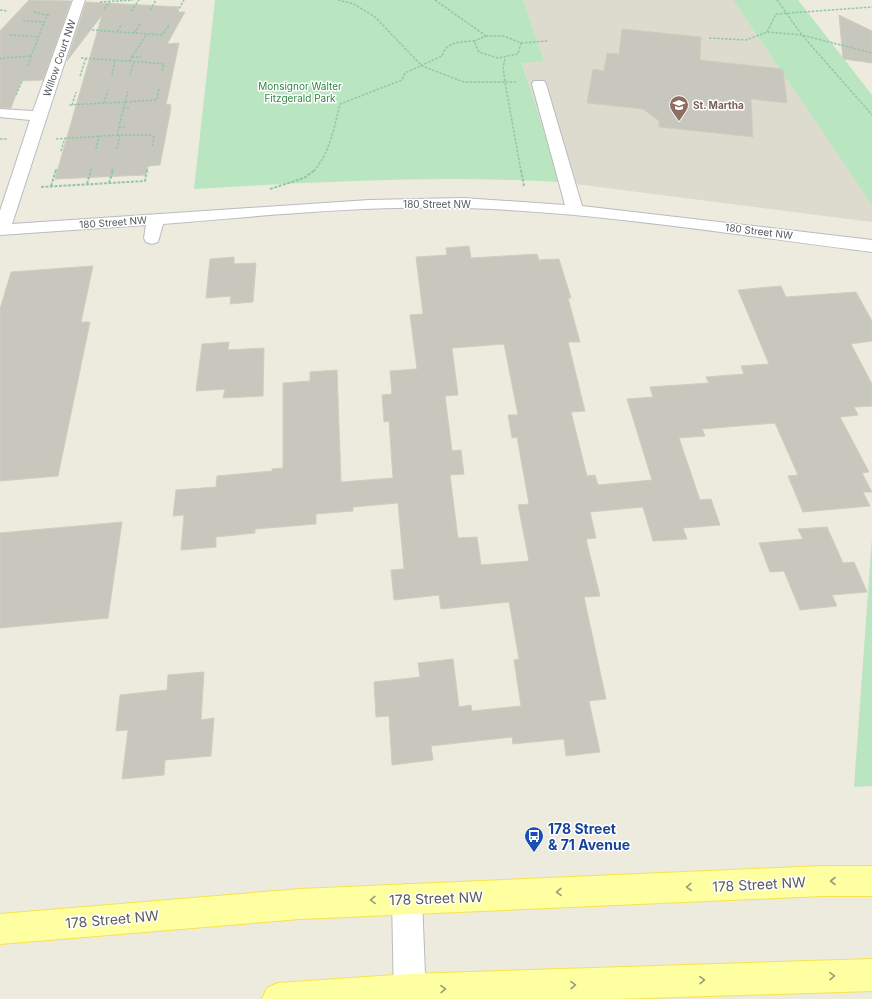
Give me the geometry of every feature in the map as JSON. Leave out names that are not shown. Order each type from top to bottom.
[{"type":"main road","name":"178 Street NW","points":[[0,929],[227,908],[822,881],[872,881]]},
{"type":"main road","points":[[278,999],[410,995],[872,975]]},
{"type":"street","name":"Willow Court NW","points":[[1,230],[79,0]]},
{"type":"street","points":[[539,84],[575,210]]},
{"type":"street","points":[[0,113],[39,116]]},
{"type":"street","name":"180 Street NW","points":[[1,230],[156,219],[370,212],[463,203],[575,210],[608,219],[670,227],[872,246]]},
{"type":"street","points":[[152,238],[156,219]]},
{"type":"street","points":[[407,899],[410,995]]},
{"type":"path","points":[[98,2],[133,0]]},
{"type":"path","points":[[131,11],[139,0]]},
{"type":"path","points":[[150,10],[156,0]]},
{"type":"path","points":[[177,12],[184,0]]},
{"type":"path","points":[[338,0],[354,4],[375,17],[422,66],[464,82],[519,82]]},
{"type":"path","points":[[435,0],[486,36]]},
{"type":"path","points":[[777,0],[802,35],[872,114]]},
{"type":"path","points":[[104,9],[110,1]]},
{"type":"path","points":[[767,32],[776,14],[785,12],[872,7]]},
{"type":"path","points":[[0,10],[8,11]]},
{"type":"path","points":[[34,12],[54,16]]},
{"type":"path","points":[[28,66],[47,15]]},
{"type":"path","points":[[23,21],[44,22]]},
{"type":"path","points":[[134,33],[141,23]]},
{"type":"path","points":[[116,32],[122,24]]},
{"type":"path","points":[[88,30],[162,35],[169,25]]},
{"type":"path","points":[[709,38],[746,40],[767,32],[802,35],[872,53]]},
{"type":"path","points":[[129,61],[148,34]]},
{"type":"path","points":[[10,35],[39,37]]},
{"type":"path","points":[[268,190],[296,182],[318,168],[327,154],[340,104],[402,80],[405,73],[442,56],[443,50],[446,47],[458,43],[474,41],[486,36],[504,36],[521,43],[548,41]]},
{"type":"path","points":[[474,41],[480,52],[496,58],[505,59],[518,54],[521,43]]},
{"type":"path","points":[[0,60],[1,58],[31,56]]},
{"type":"path","points":[[132,57],[140,58]]},
{"type":"path","points":[[78,58],[164,64],[162,74]]},
{"type":"path","points":[[80,76],[86,58]]},
{"type":"path","points":[[505,59],[503,68],[505,82],[524,191]]},
{"type":"path","points":[[112,75],[115,60]]},
{"type":"path","points":[[130,75],[134,62]]},
{"type":"path","points":[[16,98],[22,81]]},
{"type":"path","points":[[66,105],[157,100],[159,89]]},
{"type":"path","points":[[104,103],[108,90]]},
{"type":"path","points":[[117,149],[119,127],[128,91]]},
{"type":"path","points":[[72,105],[76,92]]},
{"type":"path","points":[[124,108],[129,108]]},
{"type":"path","points":[[119,127],[125,127]]},
{"type":"path","points":[[51,139],[118,135],[149,135],[154,138],[152,147]]},
{"type":"path","points":[[96,148],[99,136]]},
{"type":"path","points":[[61,150],[65,138]]},
{"type":"path","points":[[36,187],[145,181],[148,166]]},
{"type":"path","points":[[87,184],[92,167]]},
{"type":"path","points":[[109,183],[113,168]]},
{"type":"path","points":[[50,186],[56,170]]},
{"type":"shaded area","name":"St. Martha","points":[[523,0],[733,0],[872,205],[872,222],[560,182],[522,62],[544,61]]},
{"type":"green space","name":"Monsignor Walter Fitzgerald Park","points":[[215,0],[523,0],[544,61],[522,63],[560,182],[423,179],[194,189]]},
{"type":"green space","points":[[733,0],[798,0],[872,95],[872,205]]},
{"type":"green space","points":[[872,538],[872,786],[854,787]]},
{"type":"building","points":[[29,0],[71,1],[43,80],[21,81],[11,108],[0,108],[0,31]]},
{"type":"building","points":[[86,2],[179,7],[175,12],[185,12],[167,44],[179,43],[166,105],[170,104],[171,108],[160,165],[147,166],[145,175],[55,179],[102,15],[67,61]]},
{"type":"building","points":[[839,15],[872,31],[872,63],[843,59]]},
{"type":"building","points":[[622,29],[701,37],[700,60],[783,69],[787,103],[751,99],[753,137],[659,127],[659,121],[643,109],[587,103],[593,69],[604,71],[607,53],[619,54]]},
{"type":"building","points":[[469,246],[471,258],[537,254],[539,260],[559,259],[571,298],[568,298],[580,342],[568,342],[585,411],[571,412],[587,476],[595,475],[598,485],[652,480],[627,399],[653,397],[650,387],[709,383],[706,377],[744,374],[741,366],[769,364],[738,290],[781,286],[786,297],[856,292],[872,321],[872,341],[851,344],[872,384],[872,406],[854,407],[858,415],[840,417],[869,472],[862,473],[872,492],[863,492],[870,506],[803,512],[788,476],[798,475],[775,423],[702,429],[705,436],[679,438],[700,500],[711,499],[720,525],[683,528],[687,539],[653,541],[643,507],[590,512],[596,538],[586,539],[600,596],[584,597],[606,699],[589,701],[600,752],[566,756],[564,739],[513,744],[512,737],[431,746],[433,760],[392,765],[389,716],[376,717],[374,682],[420,677],[418,663],[453,659],[459,707],[471,705],[472,711],[521,706],[514,660],[519,659],[509,602],[441,609],[439,595],[394,600],[391,570],[404,569],[398,503],[353,507],[353,511],[316,514],[316,524],[255,529],[255,533],[216,537],[216,547],[181,550],[184,515],[173,516],[176,490],[216,487],[217,476],[272,471],[272,469],[283,468],[283,383],[310,381],[310,372],[337,370],[341,482],[393,478],[389,421],[384,422],[382,395],[392,394],[390,371],[417,369],[410,315],[423,314],[416,257],[447,255],[446,248]],"holes":[[[504,344],[518,415],[508,415],[512,438],[517,437],[529,504],[518,505],[529,561],[481,565],[477,537],[458,538],[450,475],[464,474],[461,450],[452,451],[445,396],[458,395],[452,348]]]},
{"type":"building","points":[[234,257],[234,264],[256,263],[253,302],[230,304],[231,296],[206,298],[210,259]]},
{"type":"building","points":[[93,266],[81,322],[90,322],[58,476],[0,481],[0,309],[11,272]]},
{"type":"building","points":[[229,342],[228,350],[264,348],[263,396],[223,398],[225,389],[196,391],[202,344]]},
{"type":"building","points":[[122,522],[108,618],[0,628],[0,533]]},
{"type":"building","points":[[827,527],[843,563],[854,562],[867,592],[832,595],[837,606],[800,610],[784,571],[770,572],[759,543],[803,539],[798,529]]},
{"type":"building","points":[[204,672],[201,720],[214,718],[211,756],[165,760],[164,775],[122,779],[128,730],[116,731],[120,695],[167,690],[168,675]]},
{"type":"place","name":"St. Martha","points":[[679,122]]},
{"type":"place","name":"178 Street & 71 Avenue","points":[[534,853]]}]
